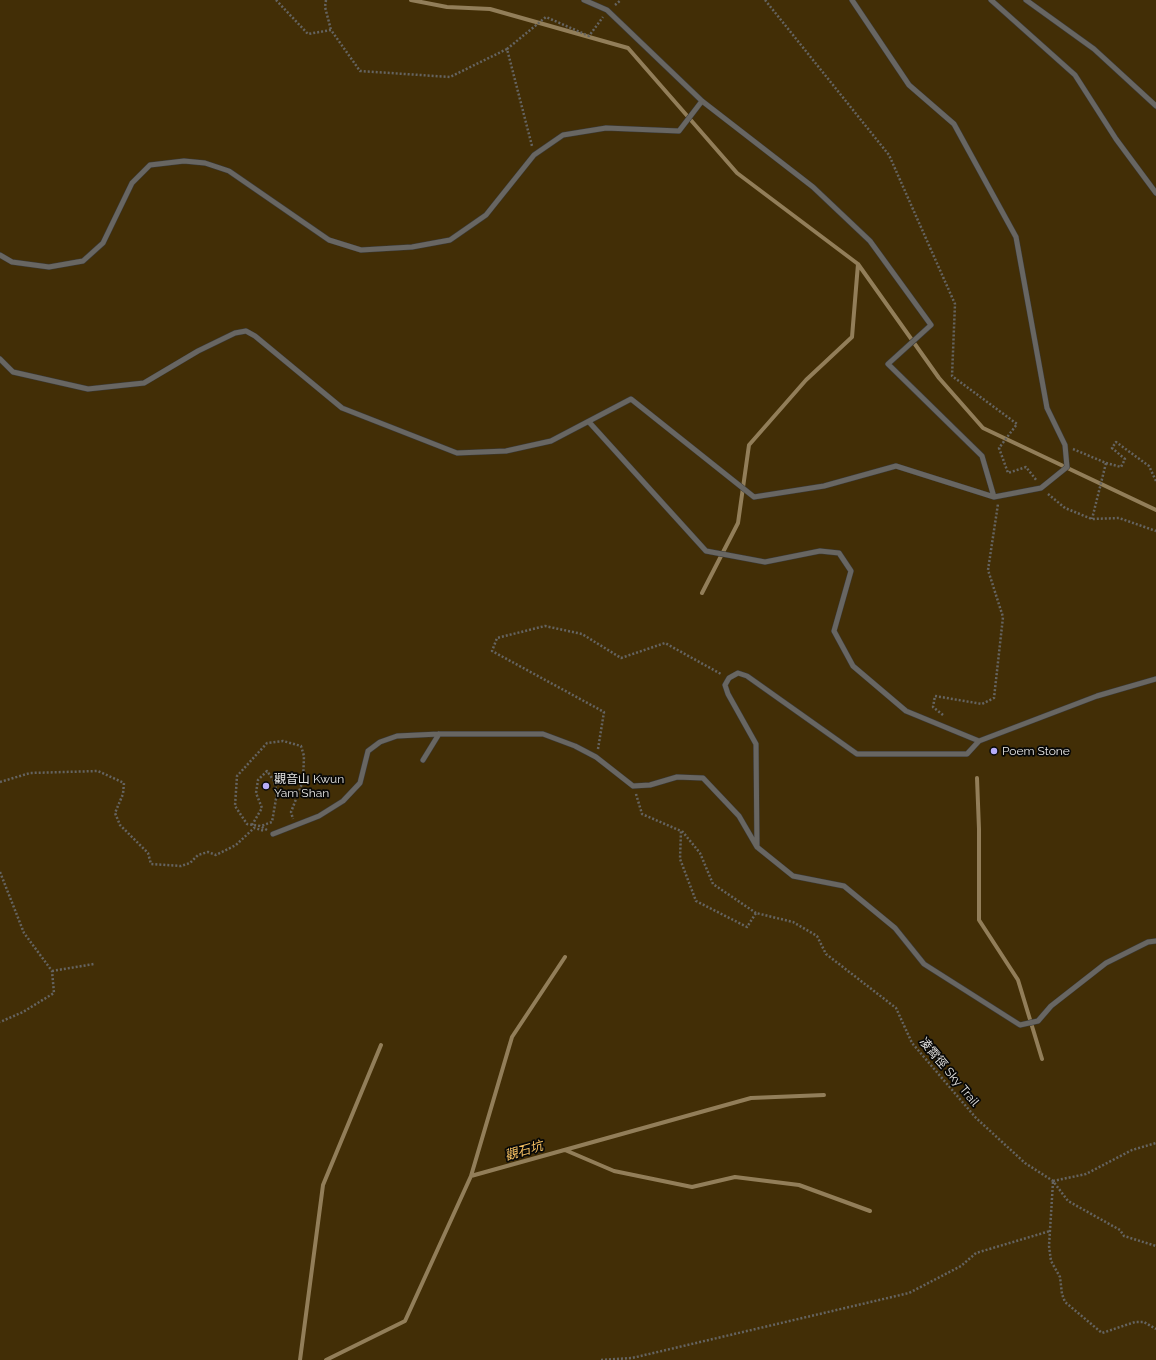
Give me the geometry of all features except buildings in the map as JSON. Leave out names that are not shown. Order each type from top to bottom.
[{"type":"lane","points":[[584,0],[607,10],[702,101],[813,187],[870,241],[931,325],[888,364],[982,456],[996,497]]},
{"type":"lane","points":[[0,359],[13,372],[88,389],[144,383],[198,351],[235,333],[246,331],[255,336],[342,408],[457,453],[506,452],[551,441],[631,399],[754,497],[824,486],[896,466],[996,497],[1041,488],[1067,467],[1065,445],[1047,408],[1016,237],[954,124],[909,85],[852,0]]},
{"type":"lane","points":[[991,0],[1075,75],[1116,140],[1156,193]]},
{"type":"lane","points":[[1026,0],[1094,49],[1156,106]]},
{"type":"lane","points":[[0,255],[12,262],[49,267],[83,261],[103,243],[132,183],[150,165],[184,161],[205,163],[229,170],[329,240],[361,250],[412,247],[450,240],[486,215],[534,155],[563,135],[606,128],[679,131],[702,101]]},
{"type":"lane","points":[[589,422],[706,551],[765,562],[820,551],[839,553],[851,571],[834,631],[853,666],[906,711],[979,741]]},
{"type":"lane","points":[[757,848],[756,744],[728,694],[725,685],[729,678],[738,673],[747,676],[857,754],[967,754],[979,741],[1097,696],[1156,679]]},
{"type":"lane","points":[[423,760],[440,734]]},
{"type":"lane","points":[[273,834],[295,827],[319,816],[343,801],[360,783],[368,751],[380,742],[398,736],[440,734],[543,734],[575,746],[596,757],[633,786],[650,786],[677,777],[703,778],[739,816],[757,848],[793,876],[844,886],[895,928],[924,964],[1020,1025],[1038,1021],[1051,1006],[1106,963],[1148,942],[1156,941]]},
{"type":"path","points":[[276,0],[308,34],[331,30]]},
{"type":"path","points":[[326,0],[325,6],[331,30],[360,70],[450,77],[507,49],[546,17],[589,36],[607,10]]},
{"type":"path","points":[[765,0],[889,155],[955,304],[952,376],[1017,424],[999,448],[1008,473],[1026,466],[1041,488],[1065,508],[1092,519],[1119,518],[1156,531]]},
{"type":"path","points":[[507,49],[534,155]]},
{"type":"path","points":[[1065,445],[1106,464],[1121,467],[1125,458],[1112,448],[1116,442],[1149,466],[1156,481]]},
{"type":"path","points":[[1092,519],[1100,494],[1106,464]]},
{"type":"path","points":[[945,717],[933,707],[935,696],[982,704],[994,698],[1003,617],[988,570],[996,497]]},
{"type":"path","points":[[596,757],[604,712],[492,651],[497,638],[545,626],[582,634],[621,658],[665,643],[729,678]]},
{"type":"path","points":[[273,834],[260,826],[247,824],[235,806],[237,776],[267,743],[283,741],[301,746],[304,756],[303,781],[291,812],[295,827]]},
{"type":"path","points":[[0,782],[30,773],[98,771],[124,783],[123,794],[115,813],[120,825],[148,853],[151,864],[180,866],[190,863],[198,854],[208,852],[216,855],[236,845],[254,828],[273,834]]},
{"type":"path","points":[[252,825],[262,808],[256,793],[258,780],[267,771],[274,781],[277,793],[272,822],[260,826]]},
{"type":"path","points":[[633,786],[642,814],[681,831],[700,853],[713,884],[756,913],[747,927],[696,901],[680,859],[681,831]]},
{"type":"path","points":[[0,872],[24,933],[52,971],[54,993],[23,1012],[0,1022]]},
{"type":"path","name":"凌霄徑 Sky Trail","points":[[756,913],[793,922],[817,936],[826,954],[896,1008],[912,1043],[976,1118],[1025,1163],[1053,1181]]},
{"type":"path","points":[[52,971],[94,964]]},
{"type":"path","points":[[1053,1181],[1086,1174],[1132,1150],[1156,1143]]},
{"type":"path","points":[[1053,1181],[1050,1231],[1051,1261],[1060,1277],[1062,1294],[1066,1302],[1102,1333],[1135,1322],[1144,1322],[1156,1329]]},
{"type":"path","points":[[1053,1181],[1068,1201],[1120,1230],[1124,1236],[1156,1246]]},
{"type":"path","points":[[601,1360],[632,1358],[909,1293],[961,1266],[976,1253],[1050,1231]]},
{"type":"shaded area","points":[[0,0],[1156,0],[1156,1360],[0,1360]]},
{"type":"waterway","points":[[411,0],[447,7],[490,9],[628,48],[737,173],[858,264],[939,378],[983,428],[1156,510]]},
{"type":"waterway","points":[[702,593],[738,523],[749,445],[806,380],[852,337],[858,264]]},
{"type":"waterway","points":[[977,778],[979,829],[979,920],[1018,980],[1042,1059]]},
{"type":"waterway","points":[[471,1176],[512,1037],[565,957]]},
{"type":"waterway","points":[[300,1360],[323,1185],[381,1045]]},
{"type":"waterway","name":"觀石坑","points":[[326,1360],[405,1321],[471,1176],[751,1098],[824,1095]]},
{"type":"waterway","points":[[565,1150],[614,1171],[692,1187],[735,1177],[799,1185],[870,1211]]},
{"type":"place","name":"Poem Stone","points":[[994,751]]},
{"type":"place","name":"觀音山 Kwun Yam Shan","points":[[266,786]]}]
